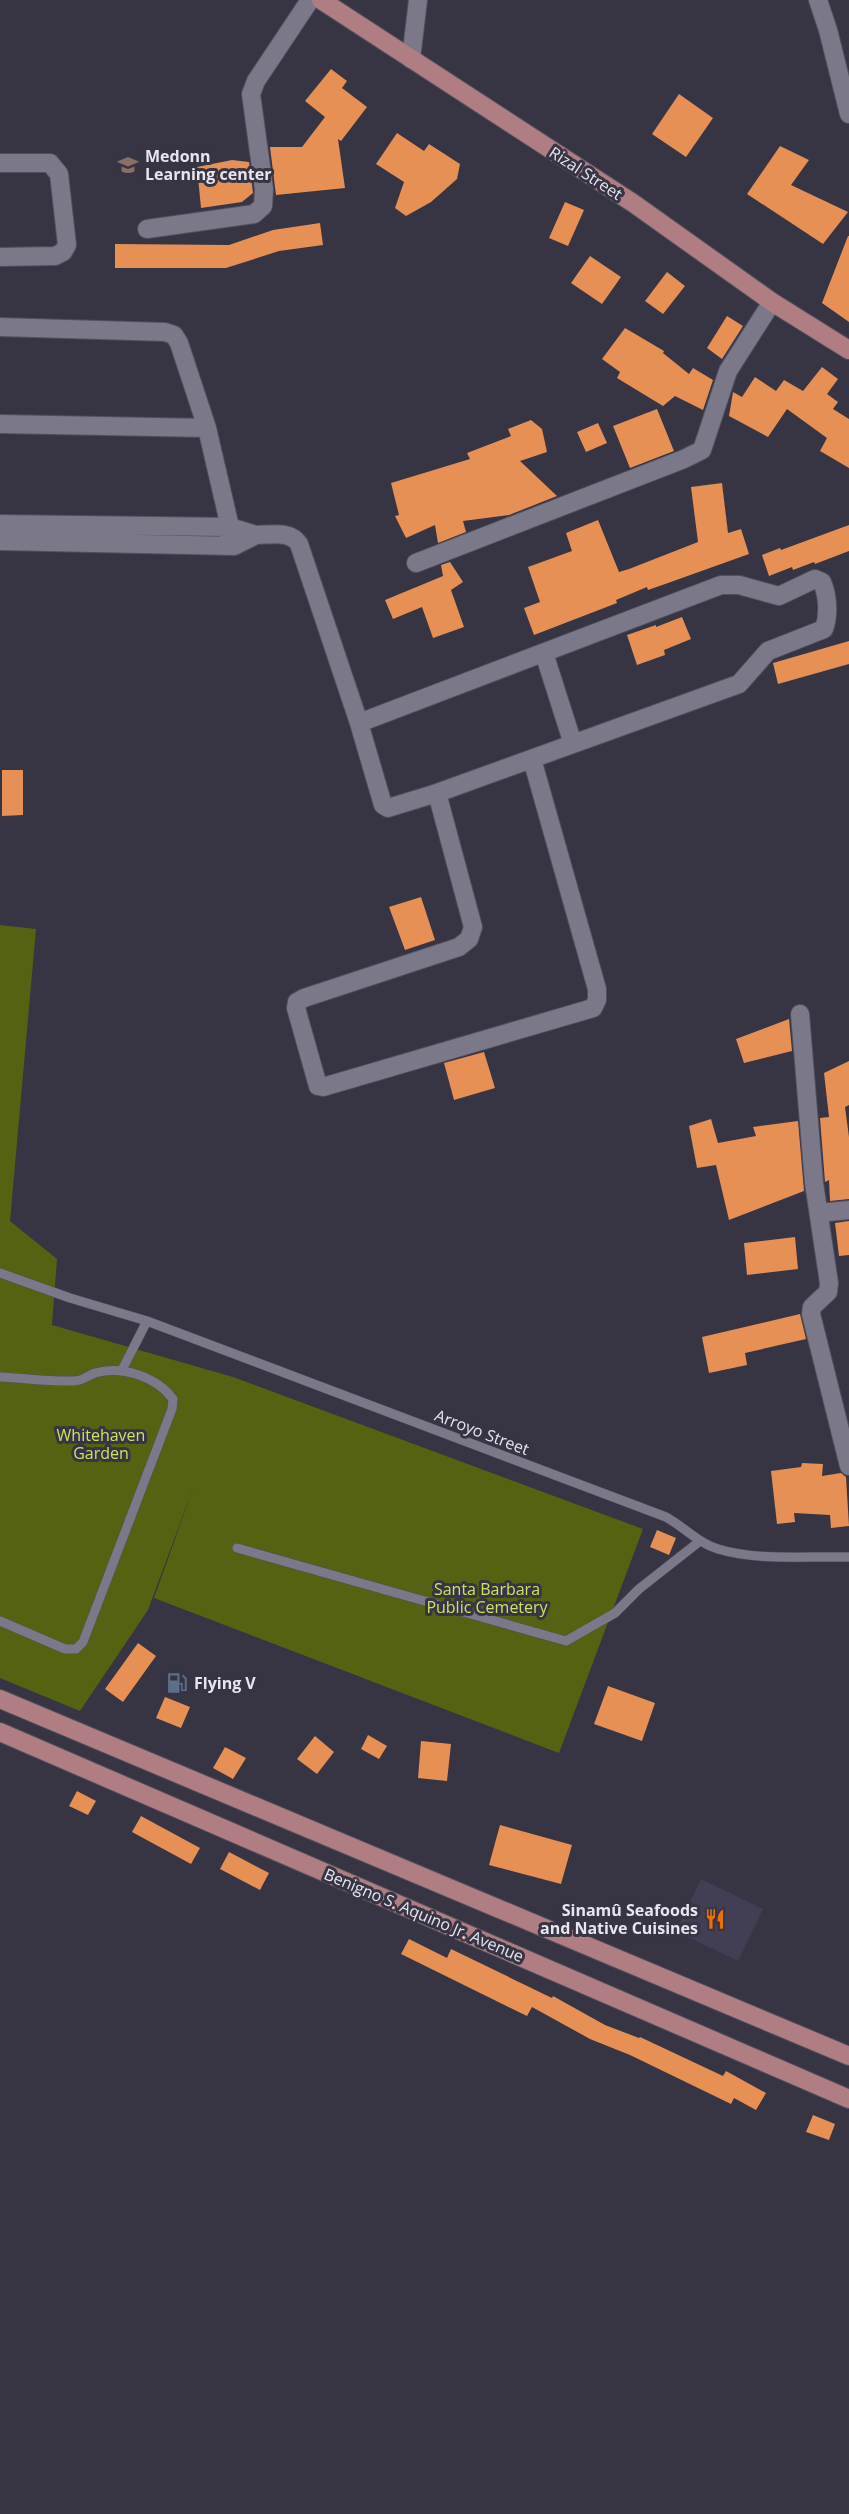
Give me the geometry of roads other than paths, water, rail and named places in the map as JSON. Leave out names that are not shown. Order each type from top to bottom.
[{"type":"main road","name":"Rizal Street","points":[[321,0],[633,203],[772,302],[847,344]]},
{"type":"main road","points":[[0,1699],[849,2056]]},
{"type":"main road","name":"Benigno S. Aquino Jr. Avenue","points":[[0,1732],[849,2099]]},
{"type":"street","points":[[147,229],[254,214],[263,206],[264,189],[251,94],[256,81],[310,0]]},
{"type":"street","points":[[411,58],[418,0]]},
{"type":"street","points":[[818,0],[849,114]]},
{"type":"street","points":[[0,163],[50,163],[54,167],[59,174],[68,245],[55,256],[0,257]]},
{"type":"street","points":[[416,563],[702,450],[728,371],[772,302]]},
{"type":"street","points":[[0,327],[165,332],[174,335],[179,343],[207,428],[229,536],[234,546],[256,535],[287,534],[295,537],[360,723],[383,805],[388,808],[437,793],[740,684],[768,651],[824,629],[827,621],[825,590],[822,582],[815,579],[779,596],[739,585],[721,585],[360,723]]},
{"type":"street","points":[[0,424],[207,428]]},
{"type":"street","points":[[0,524],[229,536]]},
{"type":"street","points":[[0,541],[229,536]]},
{"type":"street","points":[[544,653],[573,744]]},
{"type":"street","points":[[437,793],[473,927],[469,939],[459,947],[297,1002],[296,1008],[318,1086],[323,1087],[593,1008],[597,1000],[597,989],[532,759]]},
{"type":"street","points":[[800,1014],[819,1214],[829,1288],[812,1307],[811,1314],[849,1466]]},
{"type":"street","points":[[819,1214],[849,1210]]},
{"type":"lane","name":"Arroyo Street","points":[[0,1273],[147,1322],[666,1517],[700,1541],[717,1549],[747,1555],[849,1557]]},
{"type":"lane","points":[[122,1370],[147,1322]]},
{"type":"lane","points":[[0,1377],[44,1382],[78,1381],[95,1373],[122,1370],[164,1386],[173,1398],[172,1409],[83,1642],[76,1650],[64,1649],[0,1622]]},
{"type":"lane","points":[[237,1548],[566,1641],[615,1613],[639,1589],[700,1541]]},
{"type":"place","name":"Medonn Learning center","points":[[128,165]]},
{"type":"place","name":"Flying V","points":[[177,1683]]},
{"type":"place","name":"Sinamû Seafoods and Native Cuisines","points":[[715,1919]]},
{"type":"park label","name":"Whitehaven Garden","points":[[101,1444]]},
{"type":"park label","name":"Santa Barbara Public Cemetery","points":[[487,1598]]}]
